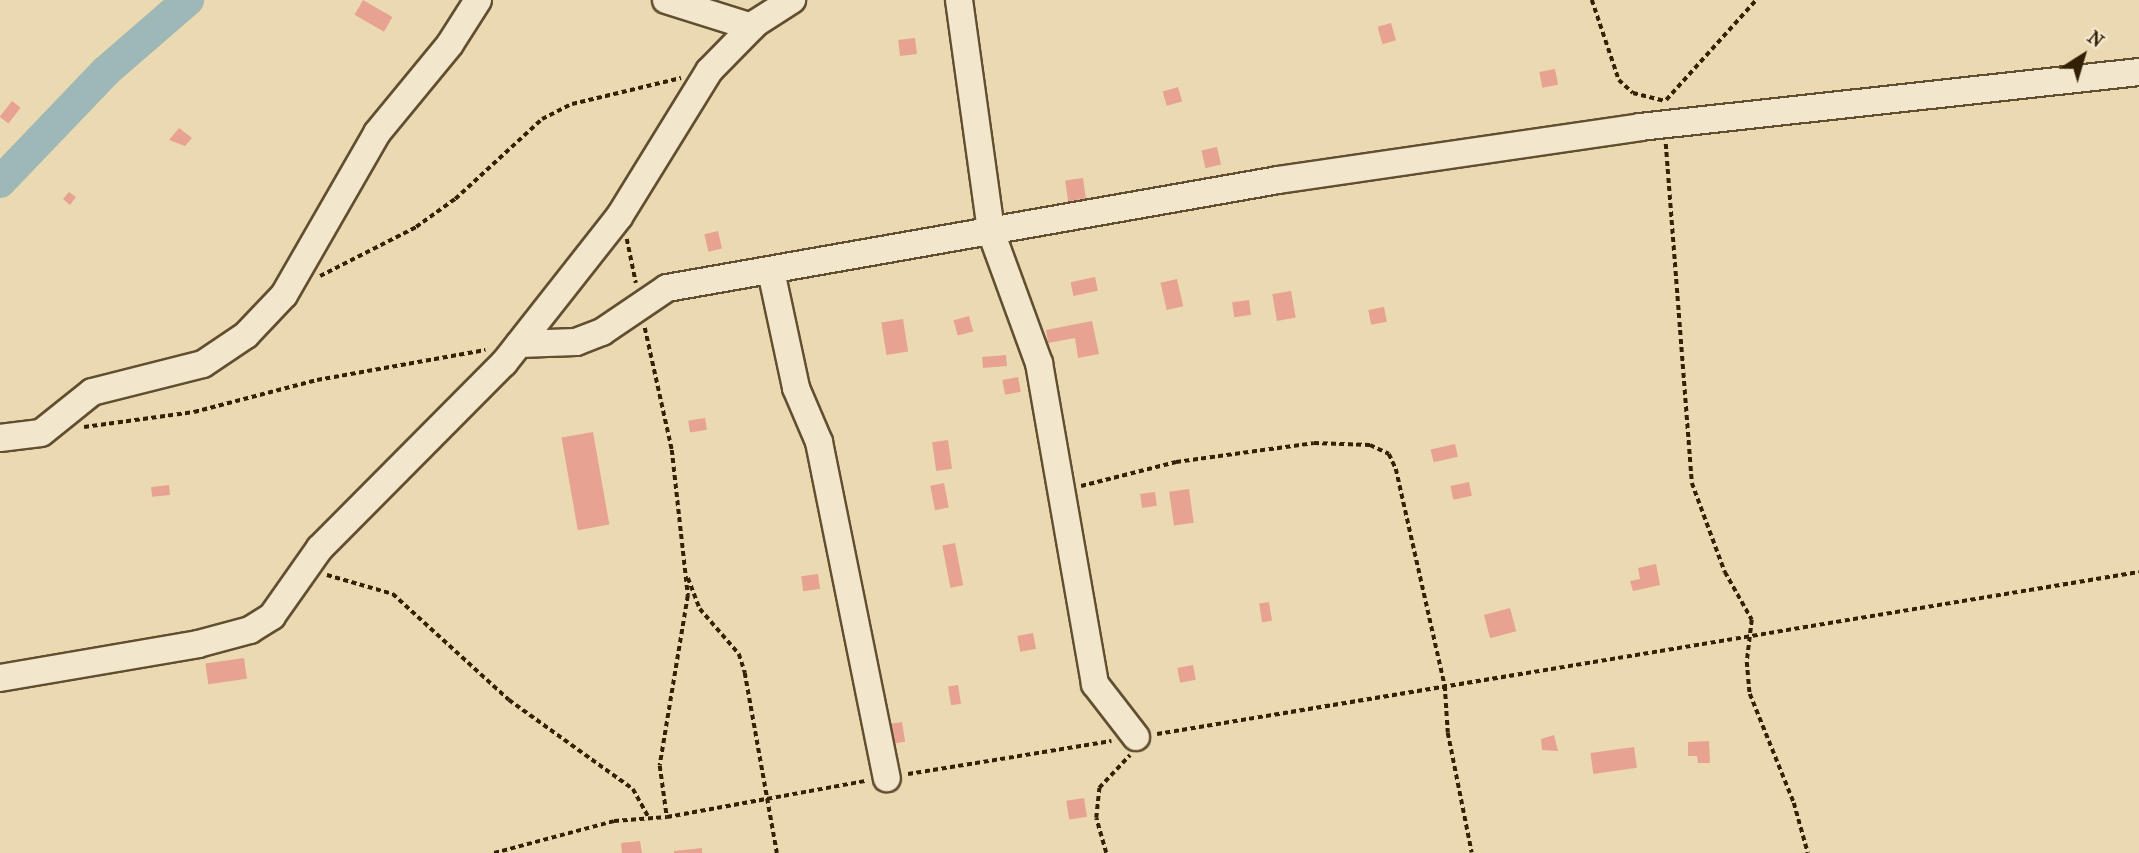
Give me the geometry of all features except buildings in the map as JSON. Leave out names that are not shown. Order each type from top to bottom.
[{"type":"street","points":[[0,438],[41,433],[92,392],[203,364],[246,335],[284,295],[377,133],[450,44],[478,0]]},
{"type":"street","points":[[666,0],[752,27]]},
{"type":"street","points":[[0,678],[198,644],[250,630],[272,616],[308,571],[320,548],[519,344],[618,217],[709,71],[752,27],[792,0]]},
{"type":"street","points":[[959,0],[991,232],[1039,363],[1096,684],[1136,737]]},
{"type":"street","points":[[519,344],[576,342],[602,332],[667,288],[1278,180],[1656,118],[1697,120],[2139,72]]},
{"type":"street","points":[[771,271],[796,388],[819,442],[887,778]]},
{"type":"path","points":[[1592,0],[1619,80],[1656,118],[1686,365],[1692,483],[1725,572],[1752,620],[1753,635],[1746,662],[1750,694],[1794,803],[1808,853]]},
{"type":"path","points":[[1656,118],[1756,0]]},
{"type":"path","points":[[284,295],[416,226],[552,114],[572,104],[709,71]]},
{"type":"path","points":[[1656,118],[1697,120]]},
{"type":"path","points":[[618,217],[641,306],[672,450],[685,573],[685,631],[660,766],[667,817]]},
{"type":"path","points":[[79,428],[194,412],[317,380],[519,344]]},
{"type":"path","points":[[1062,491],[1176,462],[1314,443],[1370,445],[1389,454],[1396,469],[1444,686],[1448,733],[1472,853]]},
{"type":"path","points":[[308,571],[364,582],[393,594],[509,700],[633,789],[649,818]]},
{"type":"path","points":[[494,853],[614,821],[667,817],[769,797],[2139,572]]},
{"type":"path","points":[[685,573],[700,609],[739,654],[755,713],[777,853]]},
{"type":"path","points":[[1105,853],[1096,818],[1099,788],[1129,757],[1136,737]]},
{"type":"waterway","points":[[0,182],[105,72],[188,0]]}]
